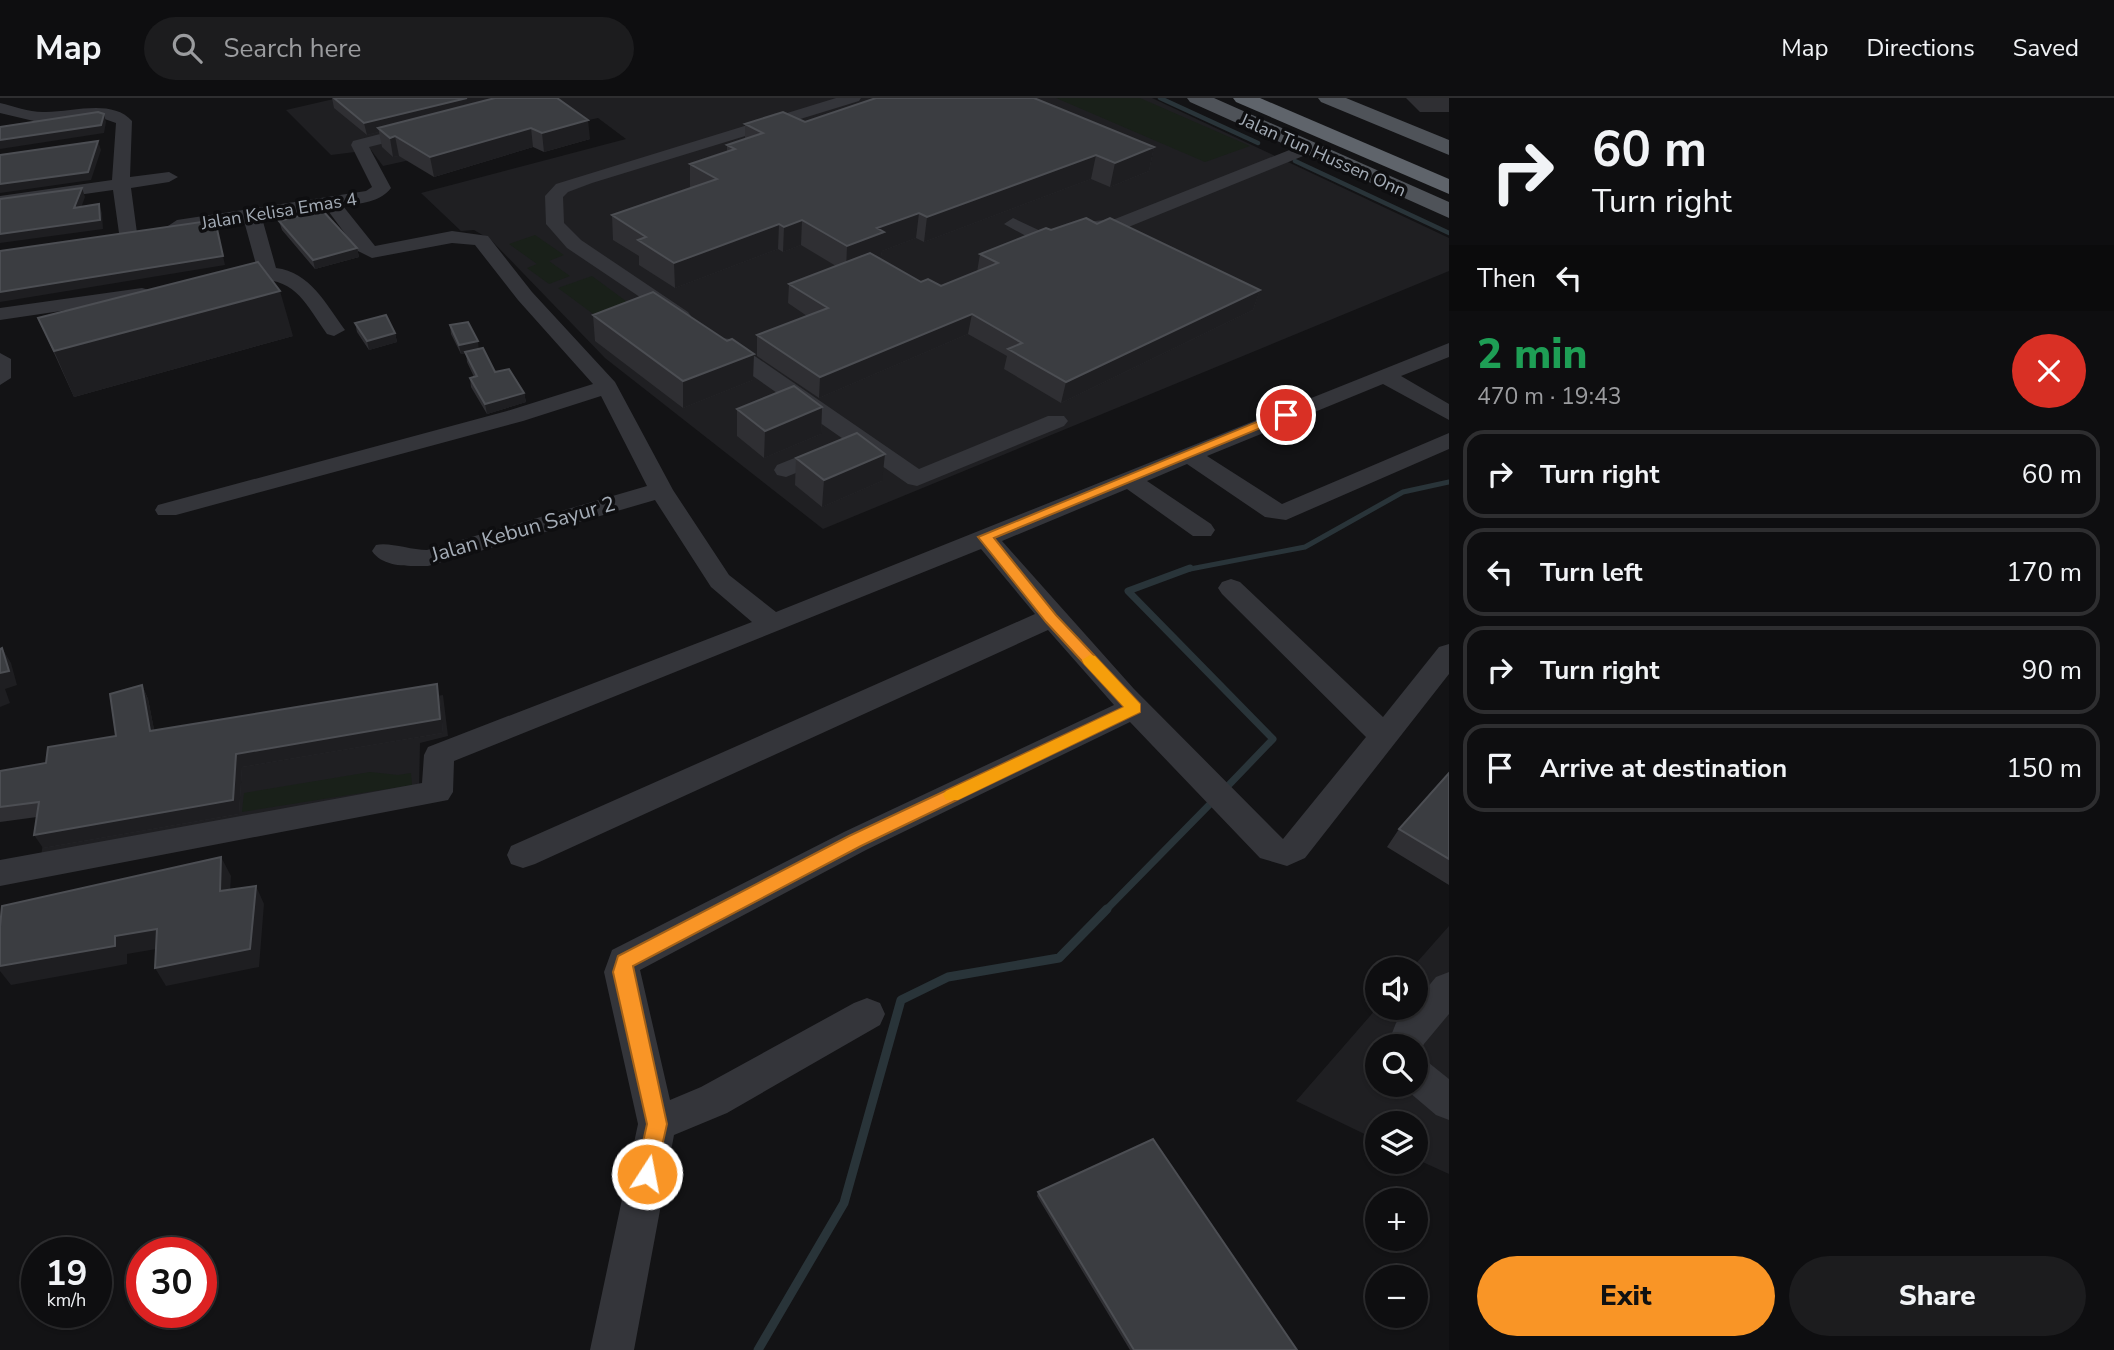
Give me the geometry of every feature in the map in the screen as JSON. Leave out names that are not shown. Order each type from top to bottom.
[{"type":"highway","points":[[1243,98],[1275,103],[1449,163]]},
{"type":"highway","points":[[1275,103],[1449,187]]},
{"type":"highway","points":[[1275,103],[1449,199]]},
{"type":"highway","points":[[1370,135],[1449,171]]},
{"type":"main road","name":"Jalan Tun Hussen Onn","points":[[1196,98],[1449,211]]},
{"type":"main road","points":[[1328,98],[1449,148]]},
{"type":"street","points":[[853,98],[562,188],[554,196],[555,224],[574,244],[917,479],[1056,421]]},
{"type":"street","points":[[777,103],[799,114]]},
{"type":"street","points":[[0,108],[42,117],[98,111],[115,113],[124,121],[118,139],[121,184]]},
{"type":"street","name":"Jalan Kelisa Emas 4","points":[[121,184],[135,232],[371,196],[382,188],[359,145],[437,125]]},
{"type":"street","points":[[1298,144],[1227,179],[1119,225],[1085,228],[1046,241],[1013,225],[1045,220],[1085,221],[1207,171],[1298,144]]},
{"type":"street","points":[[1207,171],[1227,179]]},
{"type":"street","points":[[0,201],[169,177]]},
{"type":"street","points":[[1139,199],[1159,208]]},
{"type":"street","points":[[331,203],[365,247],[372,252],[452,237],[481,240],[526,296],[607,387],[661,490],[720,581],[773,624]]},
{"type":"street","points":[[252,215],[267,270]]},
{"type":"street","points":[[199,284],[267,270],[288,275],[303,287],[334,330]]},
{"type":"street","points":[[0,314],[158,291]]},
{"type":"street","points":[[0,873],[437,792],[439,755],[773,624],[1449,349]]},
{"type":"street","points":[[0,359],[0,377]]},
{"type":"street","points":[[1383,375],[1449,413]]},
{"type":"street","points":[[167,510],[515,416],[607,387]]},
{"type":"street","points":[[786,470],[858,438]]},
{"type":"street","points":[[1188,454],[1274,512],[1286,512],[1449,440]]},
{"type":"street","points":[[1127,478],[1202,530]]},
{"type":"street","name":"Jalan Kebun Sayur 2","points":[[385,551],[402,558],[428,558],[661,490]]},
{"type":"street","points":[[985,537],[1051,618],[1134,708],[1271,849],[1286,853],[1294,849],[1449,654]]},
{"type":"street","points":[[1231,588],[1383,735]]},
{"type":"street","points":[[523,855],[1051,618]]},
{"type":"street","points":[[612,1350],[657,1124],[622,972],[624,961],[855,841],[1134,708]]},
{"type":"street","points":[[1410,1034],[1449,988]]},
{"type":"street","points":[[657,1124],[714,1100],[867,1014]]},
{"type":"street","points":[[1428,1085],[1449,1102]]},
{"type":"shaded area","points":[[338,98],[1152,98],[1449,238],[1449,271],[823,529],[605,358],[491,240],[474,230],[461,231],[421,193],[626,139],[598,118],[383,166],[371,150],[331,155],[286,110]]},
{"type":"shaded area","points":[[1056,98],[1140,98],[1250,146],[1205,162]]},
{"type":"shaded area","points":[[535,235],[564,255],[549,261],[570,276],[549,284],[527,268],[537,264],[509,244]]},
{"type":"shaded area","points":[[592,276],[634,307],[600,319],[558,288]]},
{"type":"shaded area","points":[[443,695],[448,736],[420,743],[419,790],[41,856],[56,761]]},
{"type":"shaded area","points":[[370,772],[398,775],[411,773],[412,785],[242,812],[244,793]]},
{"type":"shaded area","points":[[1449,926],[1449,1174],[1428,1164],[1428,1111],[1365,1111],[1365,1134],[1296,1101],[1367,1020],[1428,1020],[1428,957],[1422,957]]},
{"type":"building","points":[[334,98],[467,98],[364,123]]},
{"type":"building","points":[[495,98],[557,98],[588,120],[542,133],[531,128],[430,157],[395,136],[390,138],[378,128]]},
{"type":"building","points":[[876,98],[1034,98],[1154,147],[1115,163],[1096,155],[927,217],[919,213],[877,228],[884,232],[847,246],[802,220],[784,227],[779,224],[674,263],[638,240],[646,237],[612,215],[717,179],[690,164],[735,149],[727,145],[763,133],[745,124],[783,112],[805,122]]},
{"type":"building","points":[[98,112],[104,114],[101,125],[0,140],[0,127]]},
{"type":"building","points":[[98,141],[88,172],[0,184],[0,155]]},
{"type":"building","points":[[82,188],[74,208],[99,204],[100,220],[0,234],[0,199]]},
{"type":"building","points":[[322,210],[357,248],[313,260],[279,221]]},
{"type":"building","points":[[1086,218],[1097,224],[1110,218],[1260,290],[1066,382],[1008,349],[1022,343],[972,314],[820,377],[757,335],[828,308],[789,284],[870,253],[921,282],[928,279],[941,286],[998,263],[980,254],[1046,228],[1051,230]]},
{"type":"building","points":[[215,220],[223,256],[0,292],[0,251]]},
{"type":"building","points":[[258,262],[280,291],[54,351],[38,318]]},
{"type":"building","points":[[653,292],[727,341],[732,339],[754,354],[683,381],[593,315]]},
{"type":"building","points":[[386,315],[395,333],[367,341],[355,323]]},
{"type":"building","points":[[468,322],[478,341],[459,345],[450,325]]},
{"type":"building","points":[[483,348],[495,372],[509,369],[524,393],[485,404],[470,378],[477,376],[465,352]]},
{"type":"building","points":[[794,386],[822,407],[765,431],[737,409]]},
{"type":"building","points":[[857,433],[885,454],[824,480],[796,458]]},
{"type":"building","points":[[2,648],[9,671],[0,673],[0,649]]},
{"type":"building","points":[[437,684],[440,719],[236,754],[233,800],[34,835],[39,802],[0,807],[0,771],[46,763],[48,747],[116,736],[110,694],[142,685],[150,731]]},
{"type":"building","points":[[1449,773],[1449,859],[1399,829]]},
{"type":"building","points":[[221,857],[220,891],[256,886],[250,949],[155,968],[157,929],[115,936],[115,946],[0,966],[2,906]]},
{"type":"building","points":[[1153,1139],[1297,1350],[1134,1350],[1038,1192]]},
{"type":"waterway","points":[[1160,98],[1258,143]]},
{"type":"waterway","points":[[1295,161],[1449,233]]},
{"type":"waterway","points":[[1185,570],[1305,547],[1403,492],[1449,482]]},
{"type":"waterway","points":[[1190,568],[1128,591],[1273,739],[1223,791]]},
{"type":"waterway","points":[[1105,911],[1215,799]]},
{"type":"waterway","points":[[758,1350],[844,1203],[901,1000],[948,977],[1059,958],[1107,909]]},
{"type":"slow traffic","points":[[952,795],[1134,708],[1090,660]]},
{"type":"route","points":[[647,1174],[657,1124],[622,972],[624,961],[855,841],[1134,708],[1051,618],[985,537],[1286,415]]}]
